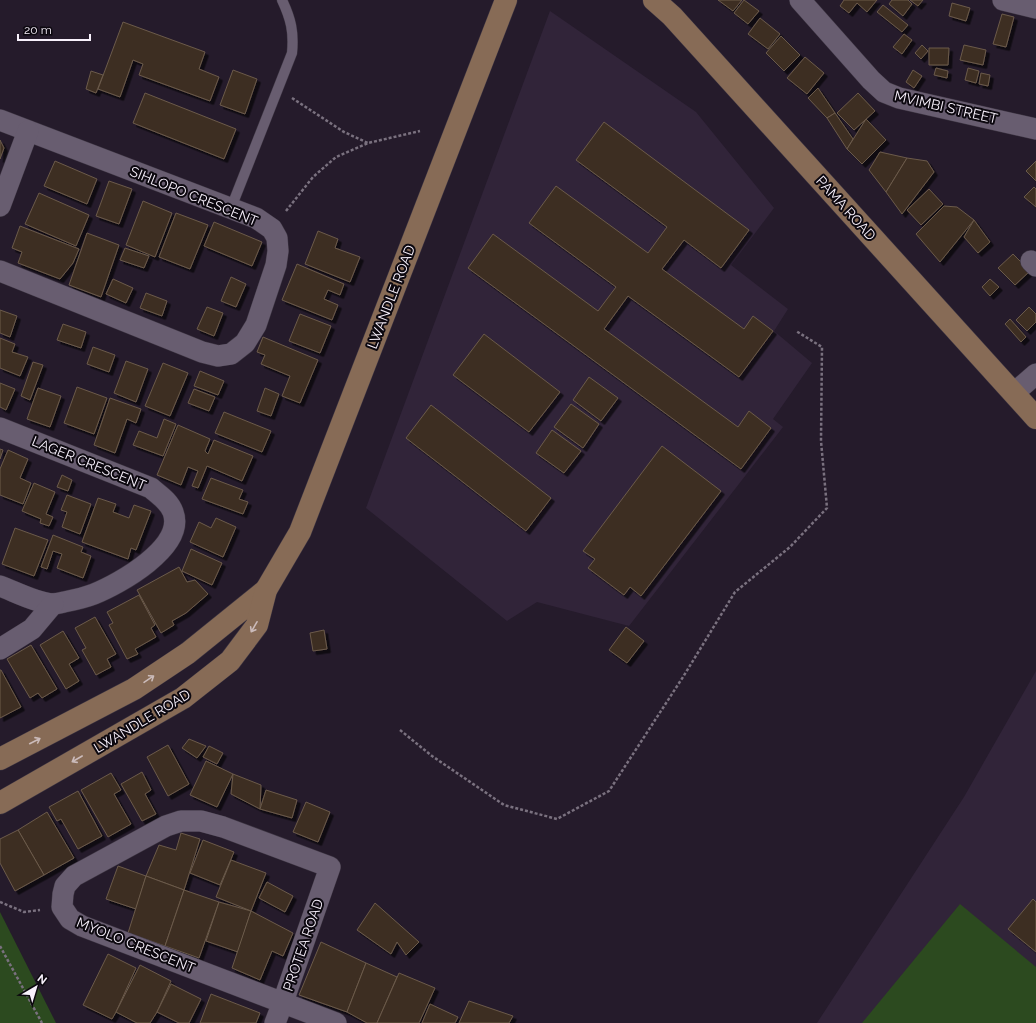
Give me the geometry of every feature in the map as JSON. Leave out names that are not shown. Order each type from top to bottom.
[{"type":"street","name":"LWANDLE ROAD","points":[[0,803],[184,698],[230,661],[256,625],[266,590],[300,532],[506,0]]},
{"type":"street","name":"PAMA ROAD","points":[[654,0],[677,22],[1036,418]]},
{"type":"street","name":"MVIMBI STREET","points":[[800,0],[871,80],[884,92],[899,98],[1036,129]]},
{"type":"street","points":[[1003,0],[1036,8]]},
{"type":"street","name":"SIHLOPO CRESCENT","points":[[0,120],[256,218],[272,229],[277,238],[278,251],[276,265],[256,325],[245,343],[231,354],[218,356],[195,349],[0,271]]},
{"type":"street","points":[[0,206],[28,131]]},
{"type":"street","points":[[1014,393],[1036,374]]},
{"type":"street","name":"LAGER CRESCENT","points":[[0,428],[151,488],[166,501],[174,513],[174,526],[168,541],[154,557],[130,575],[93,595],[53,604],[37,600],[0,586]]},
{"type":"street","name":"LWANDLE ROAD","points":[[0,759],[134,689],[188,653],[266,590]]},
{"type":"street","points":[[0,649],[32,629],[53,604]]},
{"type":"street","name":"MYOLO CRESCENT","points":[[330,867],[223,827],[201,821],[181,821],[166,826],[74,876],[65,886],[62,907],[70,919],[82,926],[336,1023]]},
{"type":"street","name":"PROTEA ROAD","points":[[275,1023],[330,867]]},
{"type":"lane","points":[[231,208],[292,53],[293,31],[288,13],[282,0]]},
{"type":"path","points":[[277,91],[291,98],[344,132],[368,142]]},
{"type":"path","points":[[272,229],[313,177],[336,157],[368,142],[420,131]]},
{"type":"path","points":[[400,730],[432,756],[504,805],[557,819],[609,791],[683,677],[735,592],[790,547],[827,508],[821,441],[822,347],[796,332]]},
{"type":"path","points":[[0,902],[24,912],[62,907]]},
{"type":"path","points":[[0,946],[42,1023]]},
{"type":"shaded area","points":[[550,11],[696,112],[774,208],[731,265],[788,309],[774,331],[812,363],[773,419],[783,427],[629,626],[537,602],[507,621],[366,508]]},
{"type":"shaded area","points":[[1036,671],[1036,1023],[817,1023],[964,797]]},
{"type":"green space","points":[[960,904],[1036,967],[1036,1023],[862,1023]]},
{"type":"green space","points":[[0,912],[56,1023],[0,1023]]},
{"type":"building","points":[[718,0],[742,0],[733,11]]},
{"type":"building","points":[[744,0],[759,11],[748,24],[734,13]]},
{"type":"building","points":[[844,0],[877,0],[867,12],[857,3],[849,13],[840,6]]},
{"type":"building","points":[[892,0],[908,0],[912,4],[903,16],[889,4]]},
{"type":"building","points":[[910,0],[923,0],[918,6]]},
{"type":"building","points":[[952,3],[970,8],[966,21],[949,16]]},
{"type":"building","points":[[883,5],[908,25],[902,32],[877,12]]},
{"type":"building","points":[[1002,14],[1014,17],[1006,47],[993,44]]},
{"type":"building","points":[[760,18],[780,34],[768,49],[748,34]]},
{"type":"building","points":[[123,22],[205,52],[199,69],[219,77],[210,101],[139,75],[143,64],[133,60],[120,97],[98,89]]},
{"type":"building","points":[[904,34],[912,40],[902,54],[893,47]]},
{"type":"building","points":[[781,36],[800,55],[784,71],[766,53]]},
{"type":"building","points":[[922,45],[928,51],[921,59],[915,53]]},
{"type":"building","points":[[964,45],[986,50],[983,65],[960,60]]},
{"type":"building","points":[[929,48],[949,48],[948,65],[929,65]]},
{"type":"building","points":[[805,57],[824,73],[807,94],[787,78]]},
{"type":"building","points":[[936,68],[948,71],[947,78],[934,75]]},
{"type":"building","points":[[968,68],[979,71],[976,83],[965,80]]},
{"type":"building","points":[[233,70],[257,79],[245,114],[220,105]]},
{"type":"building","points":[[913,70],[922,76],[914,88],[906,82]]},
{"type":"building","points":[[91,71],[103,75],[96,93],[86,89]]},
{"type":"building","points":[[981,73],[990,75],[988,86],[979,84]]},
{"type":"building","points":[[818,88],[835,113],[827,118],[808,98]]},
{"type":"building","points":[[145,93],[236,129],[224,159],[133,123]]},
{"type":"building","points":[[858,93],[875,111],[854,130],[837,113]]},
{"type":"building","points":[[835,113],[853,139],[847,149],[827,118]]},
{"type":"building","points":[[866,119],[886,140],[862,164],[847,149]]},
{"type":"building","points":[[604,122],[749,230],[721,268],[684,240],[662,269],[744,329],[753,316],[773,331],[739,377],[628,296],[604,329],[738,427],[749,411],[771,428],[741,469],[468,268],[493,234],[598,311],[616,287],[529,223],[556,186],[648,253],[667,227],[576,160]]},
{"type":"building","points":[[0,140],[4,148],[0,159]]},
{"type":"building","points":[[880,152],[907,158],[886,192],[869,170]]},
{"type":"building","points":[[907,158],[927,161],[934,172],[902,214],[886,192]]},
{"type":"building","points":[[55,161],[97,179],[87,204],[44,186]]},
{"type":"building","points":[[1036,161],[1036,181],[1026,171]]},
{"type":"building","points":[[109,181],[132,189],[119,224],[96,216]]},
{"type":"building","points":[[1034,187],[1036,189],[1036,207],[1024,197]]},
{"type":"building","points":[[929,189],[943,204],[921,225],[907,210]]},
{"type":"building","points":[[39,193],[89,215],[76,246],[25,224]]},
{"type":"building","points":[[143,201],[172,213],[155,257],[126,245]]},
{"type":"building","points":[[944,206],[957,207],[974,220],[940,262],[916,234]]},
{"type":"building","points":[[176,213],[208,225],[190,269],[159,257]]},
{"type":"building","points":[[974,220],[990,242],[978,253],[964,237]]},
{"type":"building","points":[[214,222],[262,242],[252,266],[204,246]]},
{"type":"building","points":[[20,226],[79,249],[73,263],[60,279],[18,263],[22,252],[12,248]]},
{"type":"building","points":[[318,231],[338,239],[335,248],[360,257],[350,282],[305,264]]},
{"type":"building","points":[[87,233],[119,245],[101,297],[69,285]]},
{"type":"building","points":[[125,248],[149,256],[144,268],[120,260]]},
{"type":"building","points":[[1013,254],[1030,271],[1015,285],[998,268]]},
{"type":"building","points":[[297,264],[344,284],[340,295],[328,290],[324,299],[338,305],[332,320],[282,300]]},
{"type":"building","points":[[231,277],[246,284],[236,307],[221,301]]},
{"type":"building","points":[[113,279],[133,288],[126,303],[106,294]]},
{"type":"building","points":[[990,279],[999,287],[990,296],[982,287]]},
{"type":"building","points":[[146,293],[167,301],[162,316],[140,308]]},
{"type":"building","points":[[207,307],[223,313],[214,336],[197,329]]},
{"type":"building","points":[[1029,307],[1036,314],[1036,322],[1027,331],[1016,320]]},
{"type":"building","points":[[0,310],[17,316],[10,337],[0,333]]},
{"type":"building","points":[[300,314],[331,326],[320,353],[289,341]]},
{"type":"building","points":[[1010,319],[1026,337],[1021,342],[1005,324]]},
{"type":"building","points":[[63,324],[86,332],[81,348],[57,340]]},
{"type":"building","points":[[484,334],[560,392],[529,432],[453,375]]},
{"type":"building","points":[[263,337],[318,360],[300,403],[282,396],[290,376],[261,364],[265,355],[257,352]]},
{"type":"building","points":[[0,338],[15,344],[12,352],[28,357],[20,376],[0,368]]},
{"type":"building","points":[[93,347],[115,355],[109,372],[87,364]]},
{"type":"building","points":[[126,361],[148,369],[136,402],[114,393]]},
{"type":"building","points":[[33,362],[43,365],[30,400],[21,396]]},
{"type":"building","points":[[163,363],[188,373],[170,416],[145,406]]},
{"type":"building","points":[[200,371],[224,381],[218,395],[194,386]]},
{"type":"building","points":[[589,377],[618,398],[601,421],[573,400]]},
{"type":"building","points":[[0,383],[15,389],[6,410],[0,407]]},
{"type":"building","points":[[77,387],[107,398],[94,434],[64,423]]},
{"type":"building","points":[[38,388],[61,396],[50,427],[27,419]]},
{"type":"building","points":[[265,388],[279,394],[271,416],[257,411]]},
{"type":"building","points":[[194,389],[215,397],[209,411],[188,403]]},
{"type":"building","points":[[110,398],[141,409],[136,423],[127,419],[115,453],[94,445]]},
{"type":"building","points":[[571,404],[599,424],[583,448],[554,427]]},
{"type":"building","points":[[431,405],[551,498],[526,531],[406,438]]},
{"type":"building","points":[[224,412],[271,431],[262,452],[215,433]]},
{"type":"building","points":[[164,419],[176,424],[163,456],[133,445],[139,431],[157,438]]},
{"type":"building","points":[[178,425],[210,439],[205,451],[208,454],[214,440],[253,456],[242,481],[207,466],[198,488],[192,486],[198,471],[188,467],[181,485],[157,475]]},
{"type":"building","points":[[552,430],[581,451],[564,473],[536,453]]},
{"type":"building","points":[[662,446],[721,491],[641,596],[630,587],[624,595],[588,568],[595,559],[583,551]]},
{"type":"building","points":[[0,449],[3,450],[0,459]]},
{"type":"building","points":[[8,450],[28,459],[20,478],[31,483],[23,504],[0,495],[0,469]]},
{"type":"building","points":[[62,475],[72,480],[68,491],[57,487]]},
{"type":"building","points":[[211,478],[243,490],[239,499],[248,502],[243,514],[202,499]]},
{"type":"building","points":[[34,483],[55,492],[46,514],[53,517],[49,526],[40,523],[41,519],[22,511]]},
{"type":"building","points":[[67,495],[91,504],[80,534],[62,527],[67,512],[61,510]]},
{"type":"building","points":[[98,498],[116,504],[113,512],[129,518],[134,505],[151,511],[136,550],[131,548],[128,559],[82,542]]},
{"type":"building","points":[[216,518],[236,527],[223,557],[190,542],[199,522],[211,528]]},
{"type":"building","points":[[15,528],[48,540],[34,576],[2,564]]},
{"type":"building","points":[[53,535],[83,547],[81,552],[91,556],[83,578],[57,568],[62,554],[53,551],[47,569],[41,567]]},
{"type":"building","points":[[191,549],[222,563],[212,585],[182,571]]},
{"type":"building","points":[[179,567],[187,582],[195,580],[208,594],[186,613],[172,621],[174,625],[161,633],[137,590]]},
{"type":"building","points":[[139,595],[155,625],[151,628],[156,637],[135,649],[138,654],[127,659],[109,625],[113,623],[107,612]]},
{"type":"building","points":[[95,617],[116,654],[107,659],[111,667],[96,675],[82,650],[86,648],[75,628]]},
{"type":"building","points":[[626,627],[644,641],[627,663],[609,650]]},
{"type":"building","points":[[324,630],[327,649],[313,651],[310,633]]},
{"type":"building","points":[[63,631],[79,658],[69,664],[79,681],[66,689],[40,645]]},
{"type":"building","points":[[31,645],[57,689],[42,698],[38,693],[30,698],[7,659]]},
{"type":"building","points":[[0,670],[21,707],[0,718]]},
{"type":"building","points":[[189,739],[206,746],[197,758],[182,748]]},
{"type":"building","points":[[168,745],[189,784],[168,796],[147,757]]},
{"type":"building","points":[[209,746],[223,753],[217,764],[203,757]]},
{"type":"building","points":[[206,761],[233,774],[217,807],[190,795]]},
{"type":"building","points":[[142,772],[151,790],[145,794],[156,814],[142,821],[121,784]]},
{"type":"building","points":[[111,773],[121,790],[114,794],[131,824],[108,837],[81,790]]},
{"type":"building","points":[[233,774],[261,785],[260,809],[231,794]]},
{"type":"building","points":[[266,790],[297,800],[292,818],[260,809]]},
{"type":"building","points":[[78,791],[102,836],[78,849],[61,819],[57,821],[49,807]]},
{"type":"building","points":[[306,802],[330,812],[318,842],[293,832]]},
{"type":"building","points":[[47,812],[74,858],[44,875],[18,830]]},
{"type":"building","points":[[18,830],[44,875],[15,891],[0,863],[0,839]]},
{"type":"building","points":[[181,833],[200,839],[184,890],[146,876],[159,845],[176,850]]},
{"type":"building","points":[[203,840],[234,852],[220,885],[190,873]]},
{"type":"building","points":[[231,860],[266,873],[251,911],[216,897]]},
{"type":"building","points":[[118,866],[146,876],[136,909],[106,899]]},
{"type":"building","points":[[146,876],[184,890],[165,946],[128,933]]},
{"type":"building","points":[[267,882],[293,896],[285,912],[259,898]]},
{"type":"building","points":[[184,890],[219,902],[199,958],[165,946]]},
{"type":"building","points":[[1033,899],[1036,902],[1036,952],[1008,929]]},
{"type":"building","points":[[219,902],[251,911],[238,952],[206,941]]},
{"type":"building","points":[[375,903],[419,942],[406,955],[397,942],[391,954],[357,930]]},
{"type":"building","points":[[251,911],[293,933],[283,956],[272,951],[260,980],[232,968]]},
{"type":"building","points":[[321,942],[366,963],[347,1012],[299,995]]},
{"type":"building","points":[[108,954],[136,968],[112,1019],[83,1005]]},
{"type":"building","points":[[366,963],[397,977],[377,1023],[367,1023],[347,1012]]},
{"type":"building","points":[[140,965],[171,981],[157,1012],[150,1023],[137,1023],[116,1012]]},
{"type":"building","points":[[399,973],[435,988],[419,1023],[377,1023]]},
{"type":"building","points":[[171,984],[201,999],[189,1023],[179,1023],[157,1012]]},
{"type":"building","points":[[211,994],[260,1013],[256,1023],[200,1023]]},
{"type":"building","points":[[469,1001],[513,1016],[509,1023],[459,1023]]},
{"type":"building","points":[[430,1004],[458,1017],[455,1023],[422,1023]]}]
